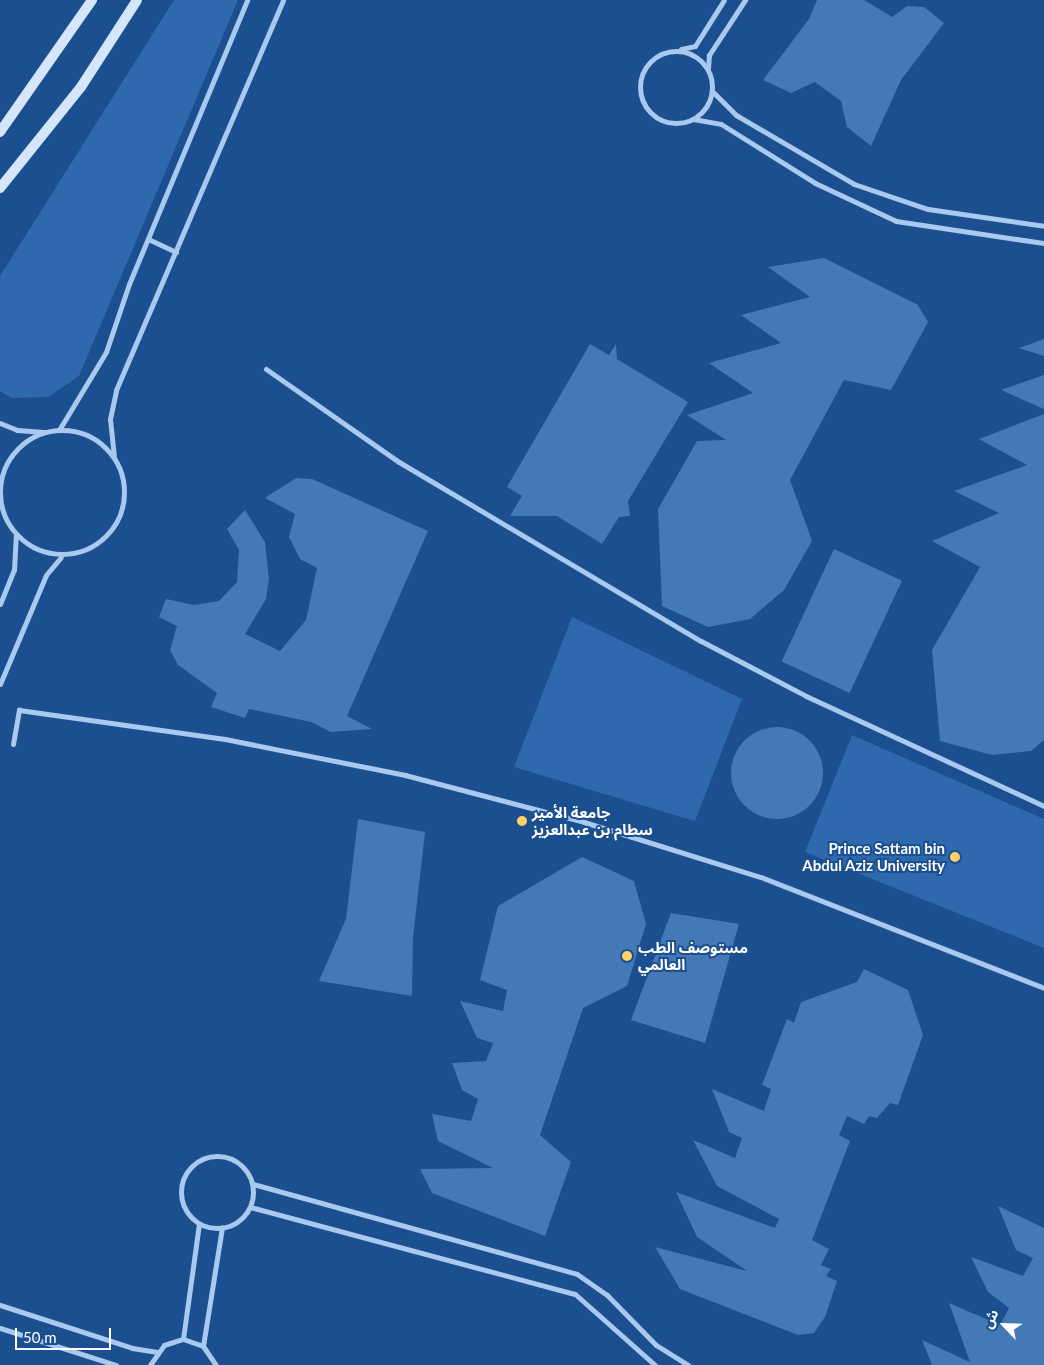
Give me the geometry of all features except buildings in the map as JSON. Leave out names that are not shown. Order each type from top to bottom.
[{"type":"main road","points":[[0,132],[92,0]]},
{"type":"main road","points":[[0,188],[82,87],[137,0]]},
{"type":"street","points":[[59,430],[106,352],[148,239],[247,0]]},
{"type":"street","points":[[45,432],[25,442],[10,458],[1,478],[0,499],[16,534],[30,546],[61,557],[84,551],[113,528],[124,492],[114,457],[110,419],[116,390],[283,0]]},
{"type":"street","points":[[724,0],[695,46],[678,50],[650,61],[639,89],[642,101],[659,119],[682,123],[693,119],[703,112],[712,91],[708,68],[709,56],[745,0]]},
{"type":"street","points":[[678,50],[695,56],[708,68]]},
{"type":"street","points":[[712,91],[736,115],[854,184],[928,209],[1044,226]]},
{"type":"street","points":[[693,119],[720,124],[815,183],[896,221],[1044,244]]},
{"type":"street","points":[[148,239],[176,252]]},
{"type":"street","points":[[266,369],[398,462],[701,641],[806,696],[1044,806]]},
{"type":"street","points":[[0,422],[16,430],[80,432],[99,442],[114,457]]},
{"type":"street","points":[[0,604],[14,570],[16,534]]},
{"type":"street","points":[[0,684],[46,575],[61,557]]},
{"type":"street","points":[[12,744],[19,710],[225,739],[405,775],[584,822],[761,877],[1044,988]]},
{"type":"street","points":[[206,1158],[229,1158],[248,1172],[253,1184],[250,1207],[244,1217],[222,1228],[200,1224],[190,1217],[181,1195],[185,1178],[195,1164],[206,1158]]},
{"type":"street","points":[[253,1184],[577,1274],[607,1295],[656,1345],[688,1365]]},
{"type":"street","points":[[250,1207],[575,1294],[655,1365]]},
{"type":"street","points":[[183,1339],[200,1224]]},
{"type":"street","points":[[203,1346],[222,1228]]},
{"type":"street","points":[[0,1305],[132,1348],[156,1352],[183,1339],[203,1346],[216,1365]]},
{"type":"street","points":[[0,1328],[116,1365]]},
{"type":"street","points":[[150,1365],[156,1352]]},
{"type":"shaded area","points":[[174,0],[238,0],[79,376],[48,397],[12,398],[0,391],[0,276]]},
{"type":"shaded area","points":[[572,617],[742,699],[695,821],[514,767]]},
{"type":"shaded area","points":[[852,735],[1044,819],[1044,948],[805,852]]},
{"type":"place","name":"جامعة الأمير سطام بن عبدالعزيز","points":[[522,821]]},
{"type":"place","name":"Prince Sattam bin Abdul Aziz University","points":[[955,857]]},
{"type":"place","name":"مستوصف الطب العالمي","points":[[627,956]]}]
